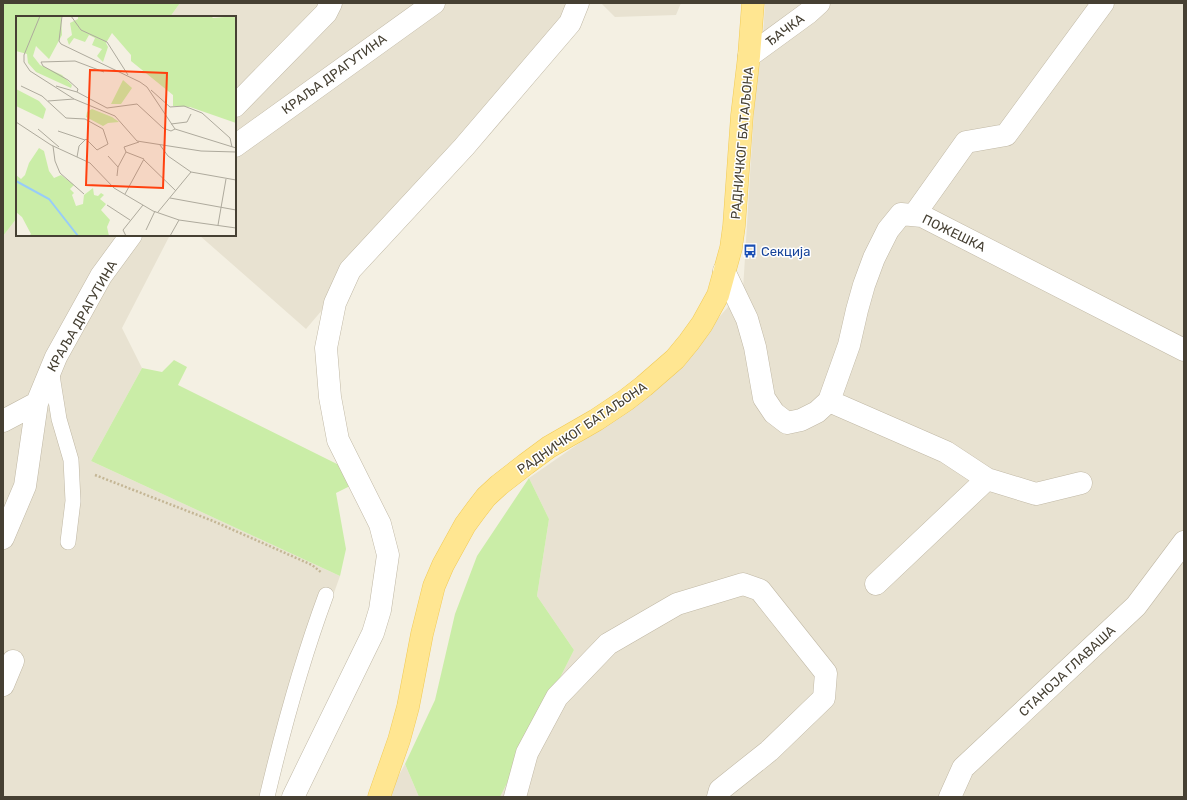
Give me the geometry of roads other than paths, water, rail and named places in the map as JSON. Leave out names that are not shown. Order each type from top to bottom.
[{"type":"main road","name":"РАДНИЧКОГ БАТАЉОНА","points":[[379,797],[399,740],[408,707],[422,634],[434,586],[443,564],[465,525],[486,498],[499,485],[549,447],[596,420],[626,400],[675,359],[702,324],[718,295],[731,248],[734,226],[742,115],[753,3]]},
{"type":"street","points":[[236,105],[326,13],[330,3]]},
{"type":"street","name":"КРАЉА ДРАГУТИНА","points":[[236,145],[434,3]]},
{"type":"street","points":[[293,797],[373,632],[380,610],[388,555],[380,524],[338,440],[330,397],[326,348],[335,303],[350,270],[464,147],[570,23],[578,3]]},
{"type":"street","name":"ЂАЧКА","points":[[749,56],[808,13],[819,3]]},
{"type":"street","points":[[914,215],[966,142],[1006,135],[1103,3]]},
{"type":"street","name":"ПОЖЕШКА","points":[[724,271],[747,319],[755,347],[764,398],[774,413],[787,422],[801,420],[817,412],[829,400],[850,345],[857,310],[874,258],[888,230],[901,214],[922,216],[1184,350]]},
{"type":"street","name":"КРАЉА ДРАГУТИНА","points":[[3,538],[25,486],[37,402],[51,368],[102,276],[130,236]]},
{"type":"street","points":[[829,400],[946,452],[987,479],[1036,494],[1080,483]]},
{"type":"street","points":[[3,421],[37,402]]},
{"type":"street","points":[[876,584],[987,479]]},
{"type":"street","name":"СТАНОЈА ГЛАВАША","points":[[950,797],[964,768],[1136,606],[1184,542]]},
{"type":"street","points":[[515,797],[527,754],[557,697],[608,644],[677,604],[743,584],[760,590],[826,674],[824,698],[769,750],[720,790],[718,797]]},
{"type":"street","points":[[3,685],[13,661]]},
{"type":"lane","points":[[51,368],[59,419],[71,460],[73,501],[68,542]]},
{"type":"lane","points":[[267,797],[278,749],[314,627],[326,595]]},
{"type":"place","name":"Секција","points":[[750,251]]}]
